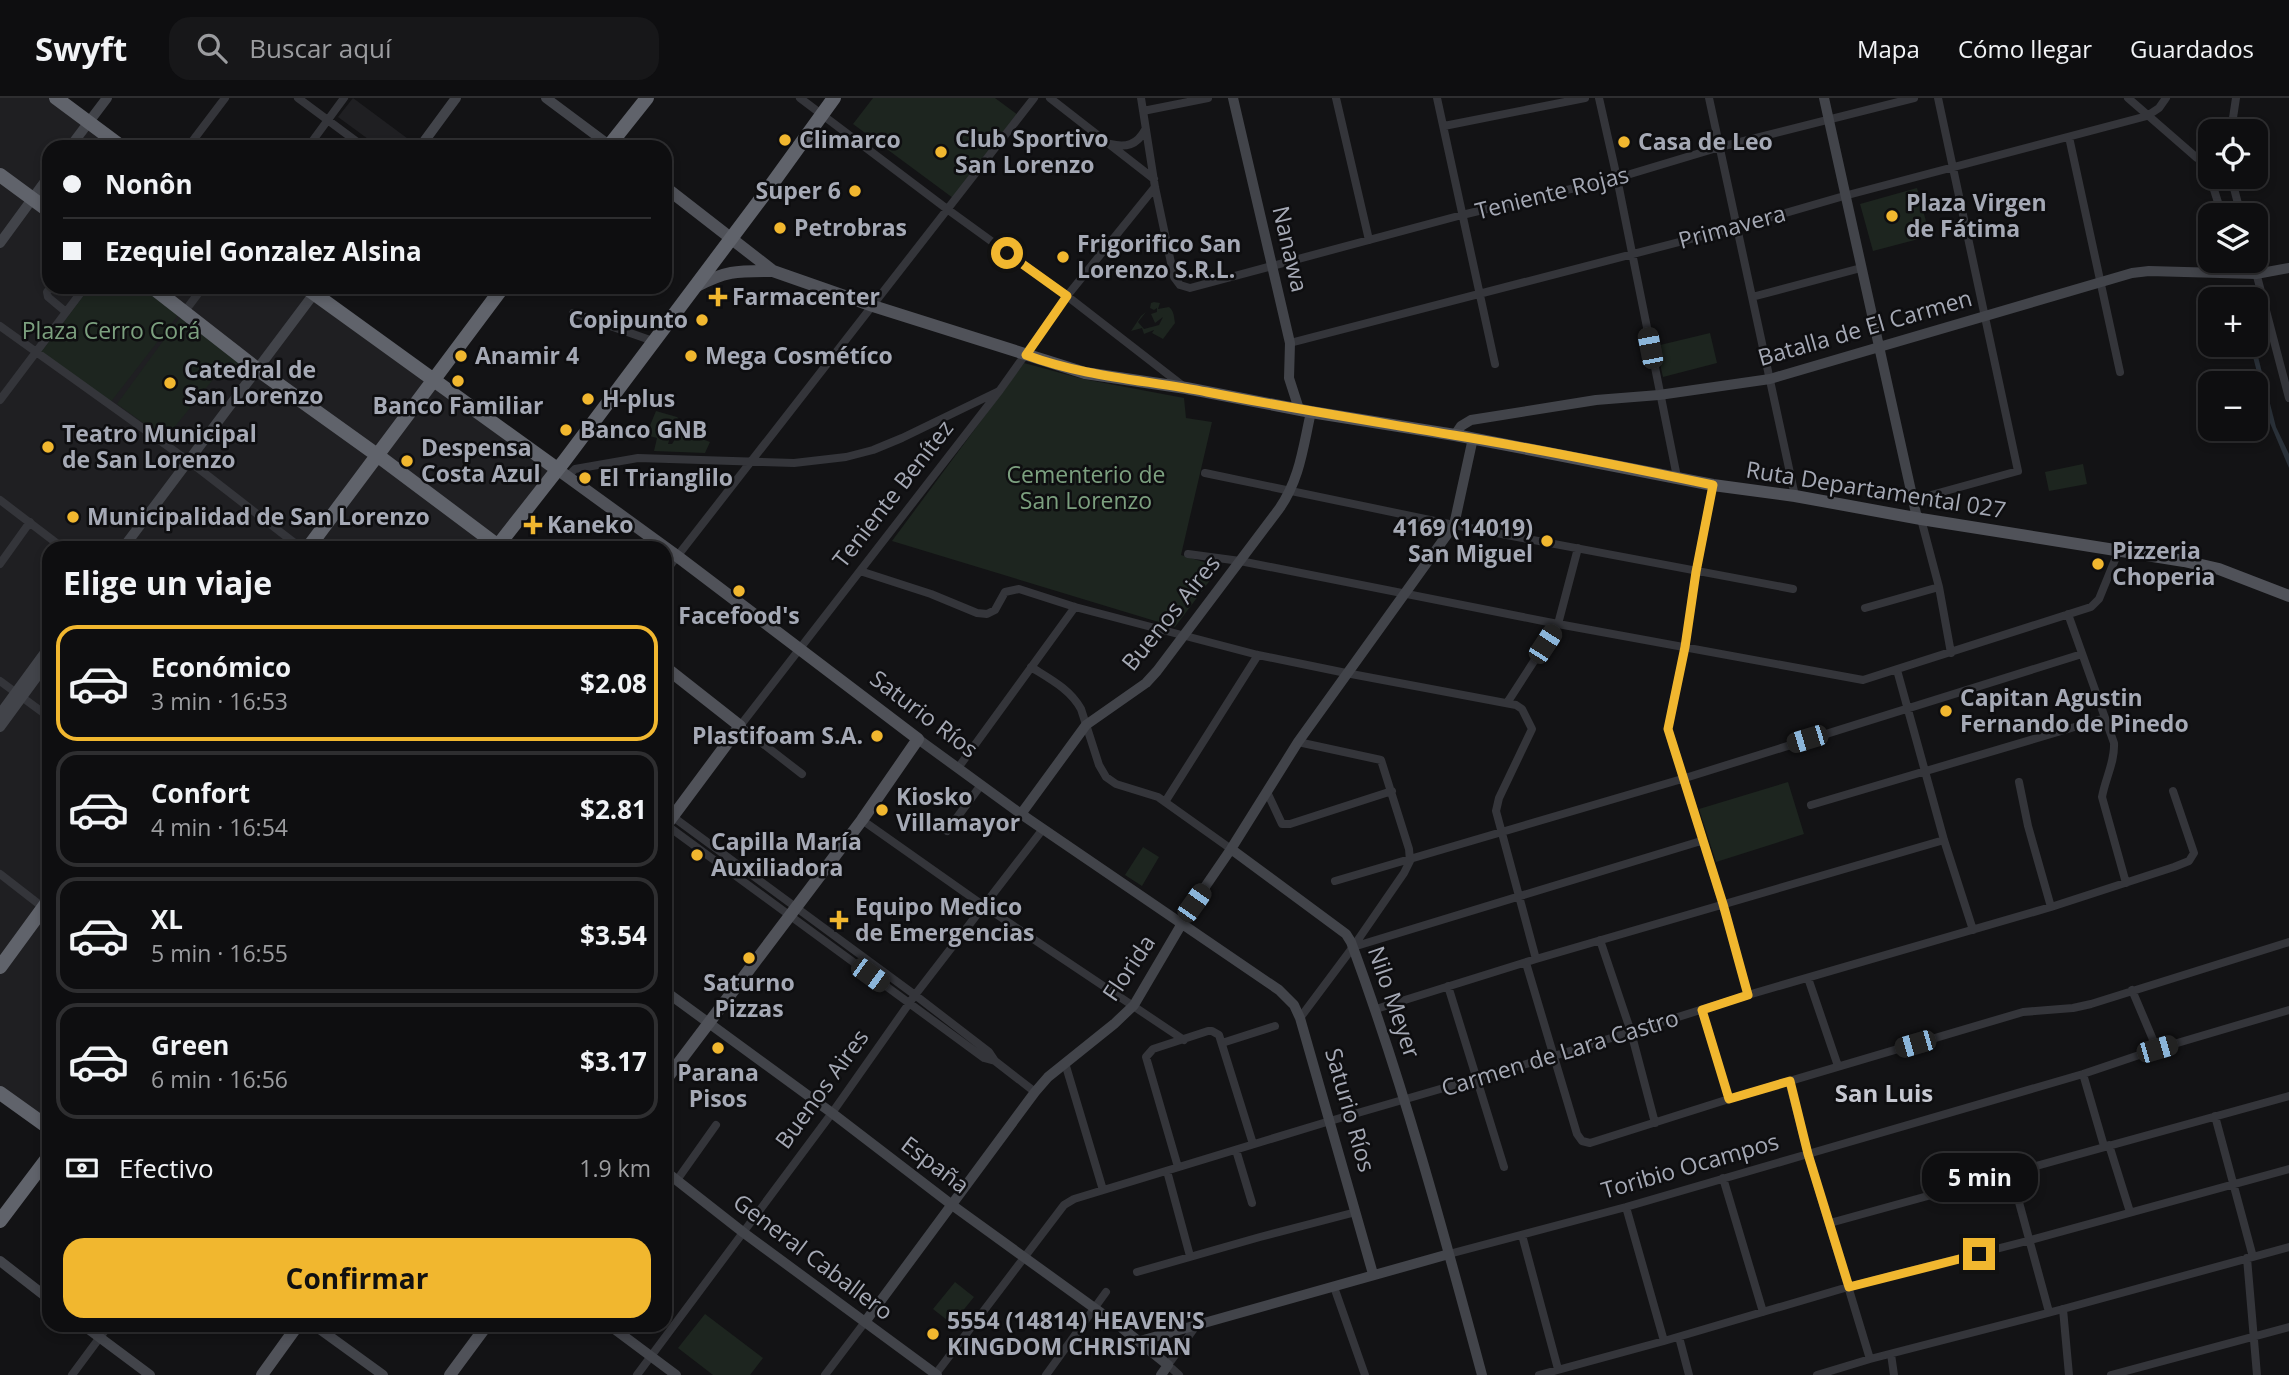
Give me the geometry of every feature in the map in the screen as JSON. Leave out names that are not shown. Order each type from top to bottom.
[{"type":"highway","points":[[56,98],[113,140]]},
{"type":"highway","points":[[615,140],[647,98]]},
{"type":"highway","points":[[503,541],[566,469],[653,341],[834,98]]},
{"type":"highway","points":[[0,175],[42,206]]},
{"type":"highway","points":[[161,294],[260,371],[490,541]]},
{"type":"highway","name":"Saturio Ríos","points":[[322,294],[433,379],[566,469]]},
{"type":"highway","points":[[313,541],[498,294]]},
{"type":"highway","points":[[0,967],[42,913]]},
{"type":"highway","points":[[0,1093],[42,1123]]},
{"type":"highway","points":[[0,1221],[42,1165]]},
{"type":"main road","name":"Ruta Departamental 027","points":[[672,192],[773,271],[873,306],[1085,373],[1473,438],[1713,485],[1795,496],[1919,519],[2119,550],[2219,569],[2289,596]]},
{"type":"main road","points":[[694,287],[721,274],[739,270],[773,271]]},
{"type":"main road","name":"Saturio Ríos","points":[[566,469],[658,541]]},
{"type":"main road","name":"Saturio Ríos","points":[[672,552],[918,739]]},
{"type":"main road","points":[[672,673],[740,726]]},
{"type":"main road","name":"Teniente Benítez","points":[[672,814],[740,726]]},
{"type":"main road","points":[[672,1072],[862,820],[918,739]]},
{"type":"main road","points":[[262,1375],[293,1332]]},
{"type":"main road","points":[[450,1375],[483,1332]]},
{"type":"street","points":[[75,140],[107,98]]},
{"type":"street","points":[[193,140],[225,98]]},
{"type":"street","points":[[298,98],[354,140]]},
{"type":"street","points":[[313,140],[344,98]]},
{"type":"street","points":[[425,140],[456,98]]},
{"type":"street","points":[[434,140],[464,98]]},
{"type":"street","points":[[546,98],[602,140]]},
{"type":"street","points":[[800,98],[1186,388]]},
{"type":"street","points":[[672,563],[1034,98]]},
{"type":"street","points":[[1050,98],[1155,183]]},
{"type":"street","points":[[1141,98],[1155,183]]},
{"type":"street","points":[[1143,111],[1208,98]]},
{"type":"street","name":"Nanawa","points":[[1233,98],[1290,343],[1289,378],[1305,411]]},
{"type":"street","points":[[1336,98],[1369,240]]},
{"type":"street","points":[[1437,98],[1495,364]]},
{"type":"street","points":[[1444,126],[1585,98]]},
{"type":"street","points":[[1599,98],[1677,477]]},
{"type":"street","points":[[1709,98],[1795,496]]},
{"type":"street","points":[[1824,98],[1913,500],[1939,587],[1951,653]]},
{"type":"street","name":"Teniente Rojas","points":[[1155,183],[1174,276],[1180,285],[1190,288],[1914,98]]},
{"type":"street","points":[[1913,500],[2018,471],[1938,98]]},
{"type":"street","points":[[2128,98],[2198,156]]},
{"type":"street","name":"Primavera","points":[[1290,343],[1737,227],[2147,116],[2166,98]]},
{"type":"street","points":[[2233,119],[2236,98]]},
{"type":"street","points":[[1108,143],[1124,146],[1136,142],[1145,130]]},
{"type":"street","points":[[2069,137],[2120,372]]},
{"type":"street","name":"Teniente Benítez","points":[[740,726],[1000,390],[1067,296],[1155,183]]},
{"type":"street","points":[[0,243],[42,185]]},
{"type":"street","points":[[1752,297],[1861,268]]},
{"type":"street","name":"Batalla de El Carmen","points":[[2236,273],[2256,274],[2289,268]]},
{"type":"street","name":"Batalla de El Carmen","points":[[1455,435],[1461,426],[1471,420],[1596,400],[1660,396],[1770,379],[2101,281],[2149,271],[2198,272]]},
{"type":"street","points":[[2256,274],[2289,398]]},
{"type":"street","points":[[47,294],[66,312]]},
{"type":"street","points":[[0,400],[80,294]]},
{"type":"street","points":[[184,312],[198,294]]},
{"type":"street","points":[[137,541],[314,294]]},
{"type":"street","points":[[573,313],[653,341]]},
{"type":"street","points":[[0,326],[191,464],[292,541]]},
{"type":"street","points":[[1149,383],[1157,367]]},
{"type":"street","points":[[566,469],[638,458],[794,463],[821,461],[873,450],[1000,390]]},
{"type":"street","name":"Buenos Aires","points":[[1021,814],[1086,725],[1146,683],[1291,491],[1298,472],[1305,411]]},
{"type":"street","name":"Florida","points":[[825,1375],[1035,1092],[1048,1077],[1134,1005],[1194,903],[1298,742],[1454,525],[1473,438]]},
{"type":"street","points":[[129,541],[191,464]]},
{"type":"street","points":[[1205,473],[1454,525],[1793,589]]},
{"type":"street","points":[[1713,485],[1668,729],[1723,904],[1748,995]]},
{"type":"street","points":[[0,500],[54,541]]},
{"type":"street","points":[[0,564],[30,522]]},
{"type":"street","points":[[1507,703],[1558,624],[1578,548]]},
{"type":"street","points":[[1188,554],[1240,561],[1558,624],[1863,680],[2091,607],[2099,600],[2119,550]]},
{"type":"street","points":[[860,571],[977,613],[987,614],[995,610],[1006,592],[1019,589],[1075,607],[1258,655],[1507,703],[1522,709],[1532,729],[1499,798],[1496,811],[1536,959]]},
{"type":"street","points":[[1865,608],[1939,587]]},
{"type":"street","points":[[958,768],[1075,607]]},
{"type":"street","points":[[2068,614],[2114,743],[2115,755],[2102,797],[2126,883]]},
{"type":"street","points":[[1335,881],[1682,779],[2082,654]]},
{"type":"street","points":[[1165,802],[1258,655]]},
{"type":"street","points":[[0,727],[42,659]]},
{"type":"street","name":"Nilo Meyer","points":[[1031,667],[1066,690],[1077,701],[1099,765],[1106,777],[1116,785],[1158,797],[1346,934],[1376,1009],[1450,1254],[1482,1375]]},
{"type":"street","points":[[0,714],[42,668]]},
{"type":"street","points":[[1897,670],[1944,839],[1973,930]]},
{"type":"street","points":[[0,681],[42,712]]},
{"type":"street","points":[[1811,805],[2105,718]]},
{"type":"street","points":[[740,726],[802,774]]},
{"type":"street","name":"Saturio Ríos","points":[[918,739],[1021,814],[1279,989],[1294,1005],[1373,1274]]},
{"type":"street","points":[[1298,742],[1381,760],[1409,849],[1410,860],[1404,873],[1353,947],[1300,1018]]},
{"type":"street","points":[[2019,782],[2028,827],[2051,907]]},
{"type":"street","points":[[947,831],[981,785]]},
{"type":"street","points":[[1267,792],[1282,824],[1290,824],[1392,791]]},
{"type":"street","name":"Carmen de Lara Castro","points":[[936,1375],[1063,1205],[1074,1199],[1554,1056],[1748,995],[2051,907],[2189,861],[2194,853],[2173,791]]},
{"type":"street","points":[[862,820],[984,906],[1185,1040]]},
{"type":"street","points":[[672,825],[915,995],[984,1058],[995,1061],[1035,1092]]},
{"type":"street","name":"Buenos Aires","points":[[672,1328],[832,1113],[915,995],[1043,829]]},
{"type":"street","points":[[1376,1009],[1944,839]]},
{"type":"street","points":[[1353,947],[1701,841]]},
{"type":"street","points":[[0,874],[42,903]]},
{"type":"street","points":[[793,912],[910,1003],[959,1034]]},
{"type":"street","points":[[1600,940],[1631,1032],[1654,1123]]},
{"type":"street","points":[[1526,962],[1577,1134],[1582,1141],[1590,1143],[2023,1012],[2073,1008],[2289,942]]},
{"type":"street","points":[[1808,978],[1838,1066]]},
{"type":"street","points":[[1448,986],[1504,1167]]},
{"type":"street","points":[[2132,990],[2157,1049]]},
{"type":"street","name":"España","points":[[672,996],[1140,1341],[1179,1375]]},
{"type":"street","points":[[1702,1010],[1729,1099]]},
{"type":"street","name":"Toribio Ocampos","points":[[1140,1341],[1373,1274],[1626,1207],[2083,1074],[2289,1010]]},
{"type":"street","points":[[1222,1043],[1275,1026]]},
{"type":"street","points":[[1178,1167],[1146,1057],[1153,1049],[1212,1031],[1219,1035],[1253,1144]]},
{"type":"street","points":[[1065,1063],[1103,1190]]},
{"type":"street","points":[[2083,1074],[2130,1212]]},
{"type":"street","points":[[1790,1081],[1808,1154],[1870,1359]]},
{"type":"street","points":[[1830,1223],[2289,1096]]},
{"type":"street","points":[[2215,1116],[2234,1184],[2250,1258],[2257,1375]]},
{"type":"street","points":[[677,1180],[716,1125]]},
{"type":"street","points":[[1236,1150],[1252,1203]]},
{"type":"street","points":[[1539,1375],[1849,1287],[2289,1169]]},
{"type":"street","points":[[1167,1171],[1190,1256]]},
{"type":"street","points":[[2011,1173],[2049,1312]]},
{"type":"street","name":"General Caballero","points":[[672,1176],[936,1375]]},
{"type":"street","points":[[1723,1178],[1763,1312]]},
{"type":"street","points":[[1626,1207],[1664,1341]]},
{"type":"street","points":[[1137,1272],[1356,1212]]},
{"type":"street","points":[[1521,1235],[1558,1369]]},
{"type":"street","points":[[1817,1375],[2289,1247]]},
{"type":"street","points":[[0,1261],[42,1294]]},
{"type":"street","points":[[1334,1287],[1364,1375]]},
{"type":"street","points":[[1046,1375],[1106,1292]]},
{"type":"street","points":[[2063,1309],[2069,1375]]},
{"type":"street","points":[[1161,1375],[1196,1326]]},
{"type":"street","points":[[2111,1375],[2289,1327]]},
{"type":"street","points":[[92,1332],[150,1375]]},
{"type":"street","points":[[72,1375],[104,1332]]},
{"type":"street","points":[[324,1332],[383,1375]]},
{"type":"street","points":[[618,1332],[676,1375]]},
{"type":"street","name":"Buenos Aires","points":[[637,1375],[669,1332]]},
{"type":"street","points":[[1679,1337],[1689,1375]]},
{"type":"street","points":[[1891,1354],[1894,1375]]},
{"type":"shaded area","points":[[0,98],[56,98],[113,140],[42,140],[42,294],[325,294],[561,467],[508,541],[42,541],[42,1126],[0,1095]]},
{"type":"shaded area","points":[[353,98],[410,140],[369,140],[338,117]]},
{"type":"shaded area","points":[[2253,357],[2258,357],[2262,371],[2257,371]]},
{"type":"shaded area","points":[[2268,396],[2276,427],[2289,454],[2289,468],[2270,423]]},
{"type":"green space","name":"Club Sportivo San Lorenzo","points":[[873,98],[995,98],[1018,115],[953,198],[853,124]]},
{"type":"green space","points":[[1917,188],[1930,236],[1873,251],[1860,204]]},
{"type":"green space","name":"Plaza Cerro Corá","points":[[85,294],[152,294],[179,314],[110,403],[41,352]]},
{"type":"green space","points":[[1154,302],[1160,303],[1158,309],[1169,307],[1174,314],[1175,323],[1163,339],[1152,333],[1154,330],[1144,334],[1142,328],[1131,331],[1141,316],[1146,312],[1138,322],[1144,329],[1159,325],[1163,317],[1155,323],[1151,314],[1157,312],[1157,308],[1150,308]]},
{"type":"green space","points":[[182,315],[251,367],[245,373],[215,377],[173,429],[182,436],[174,445],[117,404]]},
{"type":"green space","points":[[1710,333],[1717,363],[1663,377],[1656,346]]},
{"type":"green space","name":"Cementerio de San Lorenzo","points":[[1024,363],[1083,379],[1184,398],[1186,418],[1212,422],[1181,555],[1220,567],[1175,627],[892,541]]},
{"type":"green space","points":[[656,411],[677,417],[682,423],[672,431],[668,444],[672,444],[677,436],[694,436],[710,442],[705,453],[654,451],[657,438],[646,435]]},
{"type":"green space","points":[[2083,464],[2087,484],[2049,491],[2045,472]]},
{"type":"green space","points":[[1788,782],[1804,834],[1716,862],[1699,809]]},
{"type":"green space","points":[[1143,847],[1159,857],[1142,886],[1125,875]]},
{"type":"green space","points":[[955,1282],[974,1297],[952,1324],[933,1309]]},
{"type":"green space","points":[[705,1314],[763,1358],[750,1375],[713,1375],[678,1348]]},
{"type":"place","name":"Climarco","points":[[785,140]]},
{"type":"place","name":"Casa de Leo","points":[[1624,142]]},
{"type":"place","name":"Club Sportivo San Lorenzo","points":[[941,152]]},
{"type":"place","name":"Super 6","points":[[855,191]]},
{"type":"place","name":"Plaza Virgen de Fátima","points":[[1892,216]]},
{"type":"place","name":"Petrobras","points":[[780,228]]},
{"type":"place","name":"Frigorifico San Lorenzo S.R.L.","points":[[1063,257]]},
{"type":"place","name":"Farmacenter","points":[[718,297]]},
{"type":"place","name":"Copipunto","points":[[702,320]]},
{"type":"place","name":"Anamir 4","points":[[461,356]]},
{"type":"place","name":"Mega Cosmétíco","points":[[691,356]]},
{"type":"place","name":"Banco Familiar","points":[[458,381]]},
{"type":"place","name":"Catedral de San Lorenzo","points":[[170,383]]},
{"type":"place","name":"H-plus","points":[[588,399]]},
{"type":"place","name":"Banco GNB","points":[[566,430]]},
{"type":"place","name":"Teatro Municipal de San Lorenzo","points":[[48,447]]},
{"type":"place","name":"Despensa Costa Azul","points":[[407,461]]},
{"type":"place","name":"El Trianglilo","points":[[585,478]]},
{"type":"place","name":"Municipalidad de San Lorenzo","points":[[73,517]]},
{"type":"place","name":"Kaneko","points":[[533,525]]},
{"type":"place","name":"4169 (14019) San Miguel","points":[[1547,541]]},
{"type":"place","name":"Pizzeria Choperia","points":[[2098,564]]},
{"type":"place","name":"Facefood's","points":[[739,591]]},
{"type":"place","name":"Capitan Agustin Fernando de Pinedo","points":[[1946,711]]},
{"type":"place","name":"Plastifoam S.A.","points":[[877,736]]},
{"type":"place","name":"Kiosko Villamayor","points":[[882,810]]},
{"type":"place","name":"Capilla María Auxiliadora","points":[[697,855]]},
{"type":"place","name":"Equipo Medico de Emergencias","points":[[839,920]]},
{"type":"place","name":"Saturno Pizzas","points":[[749,958]]},
{"type":"place","name":"Parana Pisos","points":[[718,1048]]},
{"type":"place","name":"5554 (14814) HEAVEN'S KINGDOM CHRISTIAN","points":[[933,1334]]},
{"type":"district","name":"San Luis","points":[[1884,1094]]},
{"type":"route","points":[[1007,253],[1067,296],[1026,355],[1041,361],[1085,373],[1455,435],[1713,485],[1668,729],[1723,904],[1748,995],[1702,1010],[1729,1099],[1790,1081],[1808,1154],[1849,1287],[1979,1254]]}]
